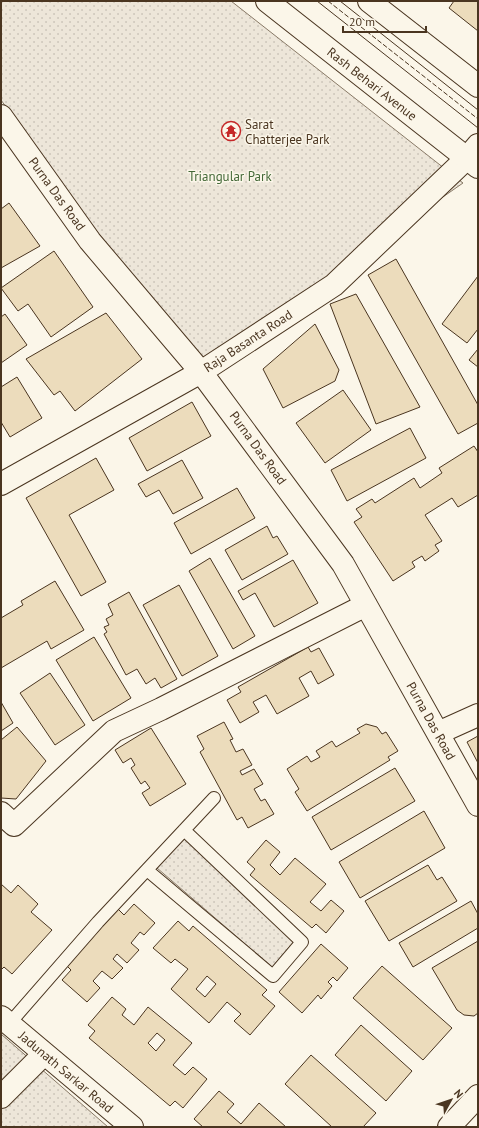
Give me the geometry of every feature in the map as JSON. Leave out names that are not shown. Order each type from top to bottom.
[{"type":"street","name":"Rash Behari Avenue","points":[[267,1],[474,156]]},
{"type":"street","points":[[369,1],[478,86]]},
{"type":"street","name":"Purna Das Road","points":[[1,116],[90,241],[202,372],[344,564],[478,805]]},
{"type":"street","name":"Raja Basanta Road","points":[[1,484],[202,372],[334,285],[474,156]]},
{"type":"street","points":[[1,813],[14,825],[114,731],[161,709],[366,605]]},
{"type":"street","points":[[438,733],[478,715]]},
{"type":"street","name":"Jadunath Sarkar Road","points":[[5,1021],[132,1127]]},
{"type":"street","points":[[1,1097],[44,1054]]},
{"type":"street","points":[[449,1127],[478,1096]]},
{"type":"lane","points":[[5,1021],[214,798]]},
{"type":"lane","points":[[147,870],[273,976],[302,942],[184,830]]},
{"type":"green space","name":"Triangular Park","points":[[1,1],[231,1],[463,183],[204,363],[94,230],[1,100]]},
{"type":"green space","points":[[186,836],[295,940],[272,967],[157,868]]},
{"type":"green space","points":[[1,1034],[108,1127],[1,1127]]},
{"type":"building","points":[[454,1],[478,1],[478,31],[449,8]]},
{"type":"building","points":[[9,203],[40,246],[1,268],[1,209]]},
{"type":"building","points":[[54,251],[93,307],[51,337],[28,304],[18,311],[1,288]]},
{"type":"building","points":[[396,259],[478,405],[478,423],[458,434],[368,275]]},
{"type":"building","points":[[478,276],[478,329],[467,343],[442,324]]},
{"type":"building","points":[[356,294],[420,407],[376,424],[330,304]]},
{"type":"building","points":[[106,313],[142,359],[75,411],[60,391],[54,395],[26,359]]},
{"type":"building","points":[[5,314],[27,345],[1,363],[1,317]]},
{"type":"building","points":[[315,324],[339,370],[335,381],[283,408],[263,369]]},
{"type":"building","points":[[478,349],[478,367],[469,360]]},
{"type":"building","points":[[17,377],[42,418],[10,437],[1,422],[1,387]]},
{"type":"building","points":[[343,390],[371,430],[325,463],[296,423]]},
{"type":"building","points":[[192,402],[211,436],[147,471],[129,438]]},
{"type":"building","points":[[410,428],[426,458],[347,501],[331,470]]},
{"type":"building","points":[[474,446],[478,452],[478,495],[458,507],[452,498],[425,515],[442,541],[435,545],[439,551],[425,561],[422,556],[412,562],[415,567],[393,581],[354,522],[362,517],[356,509],[372,499],[375,503],[414,478],[420,488],[442,473],[439,468]]},
{"type":"building","points":[[96,458],[114,490],[69,515],[106,582],[81,596],[26,498]]},
{"type":"building","points":[[182,460],[203,498],[173,514],[159,490],[146,497],[138,484]]},
{"type":"building","points":[[237,488],[255,518],[191,554],[174,523]]},
{"type":"building","points":[[267,526],[273,538],[277,536],[288,554],[242,580],[225,550]]},
{"type":"building","points":[[210,558],[255,636],[233,649],[189,571]]},
{"type":"building","points":[[293,560],[318,603],[274,627],[255,593],[243,600],[238,591]]},
{"type":"building","points":[[55,581],[84,630],[51,649],[47,641],[1,668],[1,618],[23,605],[21,601]]},
{"type":"building","points":[[179,585],[218,656],[182,676],[143,605]]},
{"type":"building","points":[[129,592],[177,679],[161,688],[155,678],[146,684],[137,669],[126,675],[104,634],[107,632],[104,627],[109,625],[106,619],[113,615],[108,604]]},
{"type":"building","points":[[94,637],[131,698],[93,721],[56,660]]},
{"type":"building","points":[[308,647],[311,652],[319,648],[334,675],[318,684],[311,671],[299,678],[309,696],[277,714],[266,695],[253,702],[259,712],[240,723],[227,700],[241,692],[238,687]]},
{"type":"building","points":[[50,673],[85,725],[55,745],[20,693]]},
{"type":"building","points":[[1,702],[13,723],[1,731]]},
{"type":"building","points":[[224,722],[233,739],[230,740],[236,752],[243,749],[252,765],[240,771],[242,775],[254,769],[263,784],[254,789],[261,801],[265,799],[274,814],[248,828],[242,817],[237,820],[200,752],[204,749],[197,736]]},
{"type":"building","points":[[366,724],[377,727],[382,734],[386,732],[398,751],[388,757],[390,760],[307,811],[295,792],[299,789],[287,769],[307,756],[311,762],[320,757],[316,751],[332,741],[336,747],[360,733],[357,729]]},
{"type":"building","points":[[17,727],[46,761],[16,799],[1,798],[1,740]]},
{"type":"building","points":[[151,728],[186,784],[150,806],[142,793],[150,788],[145,781],[141,784],[131,768],[135,765],[131,758],[123,763],[115,750]]},
{"type":"building","points":[[478,736],[478,763],[467,742]]},
{"type":"building","points":[[395,768],[415,801],[331,850],[312,817]]},
{"type":"building","points":[[424,811],[445,848],[360,898],[339,862]]},
{"type":"building","points":[[266,840],[280,852],[270,865],[280,875],[295,858],[326,884],[310,902],[321,911],[331,900],[344,911],[326,933],[316,924],[312,928],[250,875],[255,869],[247,862]]},
{"type":"building","points":[[428,865],[437,880],[442,877],[457,901],[389,941],[365,901]]},
{"type":"building","points":[[1,884],[11,893],[18,885],[38,904],[31,912],[52,930],[12,974],[4,967],[1,970]]},
{"type":"building","points":[[471,901],[478,914],[478,928],[413,967],[399,943]]},
{"type":"building","points":[[134,904],[155,923],[144,935],[140,932],[131,943],[139,950],[127,963],[117,954],[113,959],[123,968],[112,979],[102,971],[93,981],[100,988],[87,1002],[62,980],[71,970],[67,966],[118,909],[124,915]]},
{"type":"building","points":[[178,921],[189,931],[193,926],[267,990],[262,995],[275,1006],[250,1035],[234,1021],[241,1014],[227,1002],[209,1023],[171,989],[188,969],[175,959],[171,963],[153,948]],"holes":[[[207,976],[216,984],[205,997],[196,989]]]},
{"type":"building","points":[[478,941],[478,1013],[474,1016],[464,1015],[457,1010],[432,968]]},
{"type":"building","points":[[321,944],[348,968],[337,981],[333,977],[328,982],[332,986],[321,999],[318,995],[302,1013],[279,992]]},
{"type":"building","points":[[382,966],[452,1028],[423,1060],[353,998]]},
{"type":"building","points":[[112,997],[126,1009],[122,1015],[134,1025],[148,1007],[192,1043],[173,1065],[185,1075],[193,1067],[207,1079],[183,1108],[175,1101],[170,1106],[89,1038],[95,1031],[88,1025]],"holes":[[[157,1033],[165,1040],[156,1051],[148,1043]]]},
{"type":"building","points":[[361,1025],[412,1071],[386,1101],[335,1055]]},
{"type":"building","points":[[311,1055],[376,1113],[363,1127],[332,1127],[285,1084]]},
{"type":"building","points":[[219,1091],[234,1104],[227,1112],[241,1124],[259,1103],[286,1127],[203,1127],[194,1119]]},
{"type":"tram line","points":[[317,1],[478,128]]},
{"type":"tram line","points":[[340,1],[478,110]]},
{"type":"fence","points":[[328,1],[478,119]]},
{"type":"place","name":"Sarat Chatterjee Park","points":[[231,131]]}]
